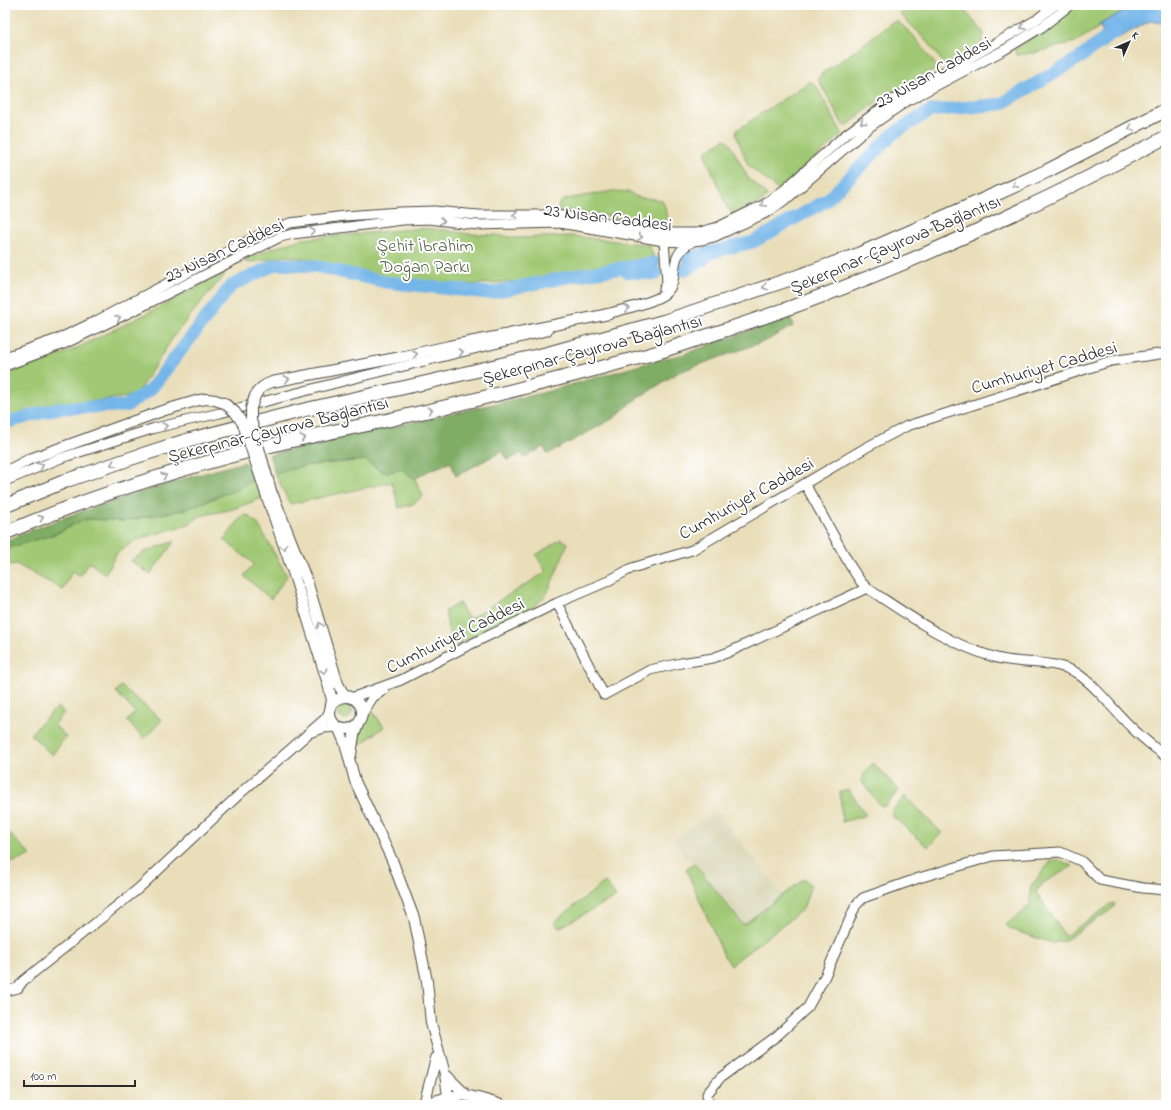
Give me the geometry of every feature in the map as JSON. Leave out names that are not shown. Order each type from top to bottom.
[{"type":"highway","name":"Şekerpınar-Çayırova Bağlantısı","points":[[5,506],[68,480],[188,440],[304,410],[549,353],[665,321],[711,306],[857,255],[1047,171],[1166,110]]},
{"type":"highway","name":"Şekerpınar-Çayırova Bağlantısı","points":[[5,533],[94,498],[217,460],[281,443],[537,385],[653,354],[764,318],[918,258],[1030,206],[1166,137]]},
{"type":"main road","points":[[445,1097],[445,1074],[431,1023],[427,981],[414,918],[392,860],[355,781],[345,743],[338,727],[331,720],[330,710],[332,700],[328,684],[270,495],[251,420],[250,408],[258,390],[264,385],[272,382],[609,314]]},
{"type":"main road","points":[[5,472],[45,453],[162,411],[208,399],[224,403],[235,412],[243,424],[270,495],[307,580],[338,684],[343,692],[356,701],[360,706],[361,718],[354,735],[351,765]]},
{"type":"main road","points":[[330,710],[334,702],[337,700],[351,698]]},
{"type":"main road","points":[[338,727],[351,728],[361,718]]},
{"type":"main road","points":[[424,1105],[436,1058],[437,1043]]},
{"type":"main road","points":[[436,1058],[445,1097]]},
{"type":"main road","points":[[445,1074],[467,1096]]},
{"type":"main road","points":[[424,1105],[445,1097],[457,1095],[467,1096],[501,1105]]},
{"type":"street","name":"23 Nisan Caddesi","points":[[5,357],[67,335],[256,236],[290,223],[400,212],[434,211],[478,215],[556,215],[673,233],[696,233],[727,224],[763,205],[784,190],[845,135],[891,101],[944,70],[1036,20],[1055,5]]},
{"type":"street","name":"23 Nisan Caddesi","points":[[5,366],[66,343],[280,237],[293,234],[403,220],[429,219],[478,225],[560,224],[664,241],[694,241],[714,236],[768,212],[790,196],[868,128],[888,114],[907,101],[1004,50],[1042,26],[1070,5]]},
{"type":"street","points":[[649,301],[663,291],[667,282],[664,241],[661,235],[654,231]]},
{"type":"street","points":[[5,481],[61,458],[155,428],[514,339],[609,314],[659,298],[667,292],[672,284],[674,268],[679,253],[684,246],[694,241]]},
{"type":"street","name":"Cumhuriyet Caddesi","points":[[351,698],[401,680],[465,647],[557,603],[606,582],[632,568],[692,550],[894,432],[907,426],[1111,361],[1166,353]]},
{"type":"street","points":[[805,484],[851,567],[867,588],[929,629],[982,653],[999,659],[1052,664],[1074,672],[1088,682],[1131,728],[1166,757]]},
{"type":"street","points":[[557,603],[604,694],[650,670],[713,658],[729,652],[867,588]]},
{"type":"street","points":[[361,718],[373,697],[401,680]]},
{"type":"street","points":[[5,991],[18,988],[24,981],[138,889],[244,790],[326,718],[330,710]]},
{"type":"street","points":[[309,733],[324,728],[338,727]]},
{"type":"street","points":[[709,1105],[707,1094],[720,1078],[778,1035],[808,1007],[825,976],[856,905],[863,898],[920,878],[993,856],[1060,852],[1081,861],[1100,880],[1143,888],[1166,890]]},
{"type":"shaded area","points":[[716,811],[783,895],[743,926],[689,856],[685,859],[673,839]]},
{"type":"green space","points":[[907,5],[960,5],[984,33],[981,47],[947,66],[929,43],[901,15],[900,13]]},
{"type":"green space","points":[[1075,5],[1134,5],[1099,25],[1098,28],[1075,42],[1034,53],[1017,55],[1014,50]]},
{"type":"green space","points":[[897,21],[912,34],[938,68],[876,102],[847,126],[843,125],[818,79],[821,74],[844,59],[892,22]]},
{"type":"green space","points":[[811,81],[816,86],[841,131],[841,136],[778,190],[748,165],[736,135],[737,130]]},
{"type":"green space","points":[[725,139],[729,142],[748,178],[767,195],[763,201],[734,213],[728,209],[706,157],[706,151]]},
{"type":"green space","points":[[612,191],[629,192],[637,197],[662,200],[666,212],[665,225],[617,217],[558,210],[559,203],[566,199]]},
{"type":"green space","name":"Şehit İbrahim Doğan Parkı","points":[[423,228],[516,238],[571,236],[649,245],[654,258],[596,267],[534,280],[464,285],[408,282],[351,272],[313,260],[286,256],[247,263],[245,260],[270,249],[302,239]]},
{"type":"green space","points":[[223,273],[224,276],[174,336],[135,396],[63,405],[15,417],[5,422],[5,375],[71,351],[158,308]]},
{"type":"green space","points":[[790,317],[793,326],[768,340],[679,372],[632,402],[614,418],[548,454],[543,447],[524,458],[522,453],[508,460],[502,451],[456,476],[451,462],[428,471],[415,479],[400,468],[392,472],[384,472],[365,460],[303,466],[275,474],[269,455],[368,431],[371,432],[542,393],[681,355]]},
{"type":"green space","points":[[365,460],[381,471],[385,472],[400,468],[415,479],[423,496],[413,504],[399,508],[392,482],[290,504],[275,474],[303,466]]},
{"type":"green space","points":[[245,462],[253,479],[238,489],[183,510],[123,521],[89,519],[78,522],[58,533],[5,549],[5,541],[94,507]]},
{"type":"green space","points":[[253,479],[262,498],[233,509],[200,516],[189,524],[136,540],[117,553],[105,574],[89,562],[80,576],[72,571],[63,590],[16,564],[5,567],[5,549],[58,533],[78,522],[89,519],[123,521],[183,510],[238,489]]},
{"type":"green space","points":[[243,515],[249,516],[258,524],[287,576],[271,599],[244,576],[254,564],[224,540]]},
{"type":"green space","points":[[561,539],[568,543],[547,594],[535,606],[455,646],[451,644],[445,611],[459,603],[469,619],[546,572],[536,555]]},
{"type":"green space","points":[[175,541],[150,574],[131,561],[144,552]]},
{"type":"green space","points":[[121,686],[162,720],[144,739],[127,721],[135,712],[116,692]]},
{"type":"green space","points":[[342,705],[348,705],[352,709],[352,715],[348,719],[342,719],[338,715],[338,709]]},
{"type":"green space","points":[[57,707],[64,713],[54,724],[66,737],[52,755],[30,734]]},
{"type":"green space","points":[[370,708],[384,727],[358,746],[364,716]]},
{"type":"green space","points":[[873,763],[899,790],[885,806],[881,806],[861,781],[862,776]]},
{"type":"green space","points":[[848,789],[866,815],[842,822],[840,792]]},
{"type":"green space","points":[[905,796],[942,833],[928,847],[892,816],[892,811]]},
{"type":"green space","points":[[5,829],[31,855],[5,866]]},
{"type":"green space","points":[[1052,860],[1059,860],[1073,866],[1043,883],[1036,892],[1065,936],[1113,903],[1115,904],[1112,909],[1064,941],[1052,943],[1010,929],[1006,925],[1030,905],[1031,886]]},
{"type":"green space","points":[[694,863],[743,925],[804,879],[811,885],[803,909],[731,965],[724,956],[686,869]]},
{"type":"green space","points":[[605,882],[616,897],[559,928],[554,922]]},
{"type":"water","points":[[1134,5],[1166,5],[1166,22],[1161,23],[1150,21],[1109,43],[1099,25]]},
{"type":"waterway","points":[[688,258],[753,242],[827,200],[894,133],[930,111],[1001,104],[1081,57],[1106,38],[1121,29]]},
{"type":"waterway","points":[[684,270],[704,259]]},
{"type":"waterway","points":[[5,423],[59,408],[126,406],[150,390],[231,286],[276,264],[315,266],[385,282],[489,293],[578,275],[654,263]]},
{"type":"waterway","points":[[628,272],[656,274]]}]
